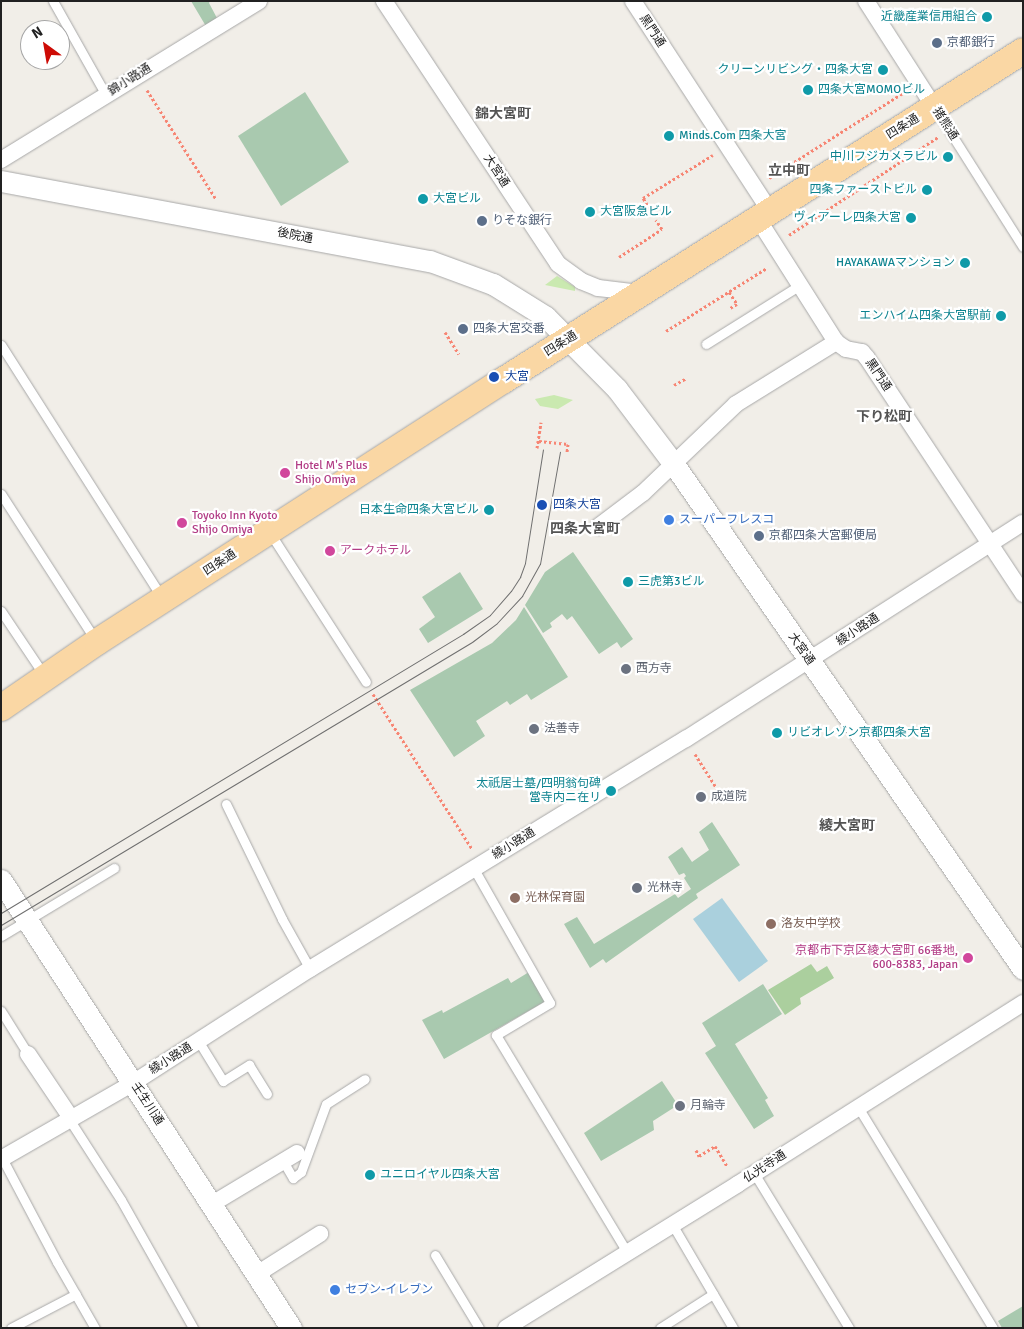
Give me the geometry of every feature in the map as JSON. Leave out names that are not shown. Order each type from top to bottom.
[{"type":"main road","name":"四条通","points":[[1,708],[97,642],[1023,51]]},
{"type":"street","name":"錦小路通","points":[[1,160],[259,1]]},
{"type":"street","name":"大宮通","points":[[384,1],[558,264],[581,281],[598,288],[642,293]]},
{"type":"street","name":"黒門通","points":[[633,1],[764,215],[783,258],[836,342],[846,349],[862,352],[868,358],[1023,594]]},
{"type":"street","name":"猪熊通","points":[[866,1],[934,107]]},
{"type":"street","name":"後院通","points":[[1,181],[430,261],[471,275],[507,292],[546,317],[568,340]]},
{"type":"street","name":"大宮通","points":[[568,340],[617,389],[673,463],[1023,969]]},
{"type":"street","points":[[598,527],[643,493],[736,404],[836,342]]},
{"type":"street","name":"綾小路通","points":[[2,1158],[133,1083],[199,1042],[310,970],[809,661],[1023,523]]},
{"type":"street","name":"壬生川通","points":[[1,880],[291,1328]]},
{"type":"street","name":"仏光寺通","points":[[506,1328],[1023,1003]]},
{"type":"street","points":[[28,1054],[70,1119]]},
{"type":"street","points":[[212,1204],[290,1157]]},
{"type":"street","points":[[257,1274],[320,1234]]},
{"type":"lane","points":[[54,1],[106,95]]},
{"type":"lane","name":"猪熊通","points":[[934,107],[1023,247]]},
{"type":"lane","points":[[706,344],[800,285]]},
{"type":"lane","points":[[1,345],[163,600]]},
{"type":"lane","points":[[1,494],[97,642]]},
{"type":"lane","points":[[269,532],[366,682]]},
{"type":"lane","points":[[1,611],[46,678]]},
{"type":"lane","points":[[226,804],[282,919],[310,970]]},
{"type":"lane","points":[[478,867],[550,1003],[496,1035],[627,1252]]},
{"type":"lane","points":[[1,936],[114,868]]},
{"type":"lane","points":[[1,1011],[28,1054]]},
{"type":"lane","points":[[199,1042],[223,1081],[248,1065],[267,1094]]},
{"type":"lane","points":[[290,1157],[293,1178],[301,1172],[326,1104],[365,1080]]},
{"type":"lane","points":[[858,1107],[993,1328]]},
{"type":"lane","points":[[70,1119],[121,1200],[193,1328]]},
{"type":"lane","points":[[2,1158],[95,1328]]},
{"type":"lane","points":[[754,1173],[849,1328]]},
{"type":"lane","points":[[672,1224],[733,1328]]},
{"type":"lane","points":[[435,1255],[479,1328]]},
{"type":"lane","points":[[11,1328],[76,1294]]},
{"type":"lane","points":[[660,1328],[713,1294]]},
{"type":"path","points":[[138,76],[216,199]]},
{"type":"path","points":[[762,182],[906,91]]},
{"type":"path","points":[[792,231],[935,138]]},
{"type":"path","points":[[650,209],[643,198],[717,152]]},
{"type":"path","points":[[619,257],[662,229],[656,220]]},
{"type":"path","points":[[666,331],[783,258]]},
{"type":"path","points":[[729,292],[737,304],[730,308]]},
{"type":"path","points":[[445,332],[459,354]]},
{"type":"path","points":[[674,385],[685,378]]},
{"type":"path","points":[[537,448],[541,422]]},
{"type":"path","points":[[539,441],[568,444],[567,452]]},
{"type":"path","points":[[552,443],[552,450]]},
{"type":"path","points":[[366,682],[478,867]]},
{"type":"path","points":[[695,754],[719,792],[717,793]]},
{"type":"path","points":[[696,1150],[699,1156],[715,1146],[727,1166]]},
{"type":"green space","points":[[191,1],[210,1],[209,3],[218,20],[207,28]]},
{"type":"green space","points":[[305,92],[349,162],[281,206],[238,136]]},
{"type":"green space","points":[[557,276],[575,287],[575,291],[545,285]]},
{"type":"green space","points":[[554,395],[573,400],[558,409],[540,406],[535,399]]},
{"type":"green space","points":[[573,552],[633,639],[621,648],[617,642],[599,654],[572,616],[567,620],[562,614],[550,623],[552,627],[543,633],[525,605],[545,572]]},
{"type":"green space","points":[[460,572],[483,609],[428,643],[419,629],[435,617],[422,597]]},
{"type":"green space","points":[[524,607],[568,677],[531,700],[527,694],[510,705],[507,701],[476,721],[485,736],[454,757],[410,690],[492,643],[516,620]]},
{"type":"green space","points":[[712,822],[740,865],[696,894],[698,898],[606,963],[603,959],[590,968],[564,924],[577,917],[594,944],[675,894],[678,898],[691,889],[684,878],[686,876],[684,873],[679,875],[668,857],[682,847],[692,862],[709,850],[699,832]]},
{"type":"green space","points":[[811,964],[817,972],[827,966],[834,978],[800,998],[801,1004],[785,1015],[768,990]]},
{"type":"green space","points":[[529,972],[546,1001],[444,1059],[422,1020],[442,1010],[443,1013],[508,978],[511,983]]},
{"type":"green space","points":[[763,984],[782,1014],[735,1044],[768,1098],[765,1100],[774,1116],[754,1129],[705,1053],[716,1046],[702,1023]]},
{"type":"green space","points":[[662,1081],[678,1105],[653,1121],[654,1130],[601,1161],[584,1133]]},
{"type":"green space","points":[[1023,1306],[1023,1328],[1002,1328],[998,1321]]},
{"type":"water","points":[[722,898],[768,961],[739,982],[693,919]]},
{"type":"tram line","points":[[1,913],[463,634],[490,615],[511,591],[520,577],[525,563],[543,449]]},
{"type":"tram line","points":[[1,925],[472,642],[497,623],[522,596],[540,564],[560,452]]},
{"type":"place","name":"近畿産業信用組合","points":[[987,17]]},
{"type":"place","name":"京都銀行","points":[[937,43]]},
{"type":"place","name":"クリーンリビング・四条大宮","points":[[883,70]]},
{"type":"place","name":"四条大宮MOMOビル","points":[[808,90]]},
{"type":"place","name":"Minds.Com 四条大宮","points":[[669,136]]},
{"type":"place","name":"中川フジカメラビル","points":[[948,157]]},
{"type":"place","name":"四条ファーストビル","points":[[927,190]]},
{"type":"place","name":"大宮ビル","points":[[423,199]]},
{"type":"place","name":"大宮阪急ビル","points":[[590,212]]},
{"type":"place","name":"ヴィアーレ四条大宮","points":[[911,218]]},
{"type":"place","name":"りそな銀行","points":[[482,221]]},
{"type":"place","name":"HAYAKAWAマンション","points":[[965,263]]},
{"type":"place","name":"エンハイム四条大宮駅前","points":[[1001,316]]},
{"type":"place","name":"四条大宮交番","points":[[463,329]]},
{"type":"place","name":"大宮","points":[[494,377]]},
{"type":"place","name":"Hotel M's Plus Shijo Omiya","points":[[285,473]]},
{"type":"place","name":"四条大宮","points":[[542,505]]},
{"type":"place","name":"日本生命四条大宮ビル","points":[[489,510]]},
{"type":"place","name":"スーパーフレスコ","points":[[669,520]]},
{"type":"place","name":"Toyoko Inn Kyoto Shijo Omiya","points":[[182,523]]},
{"type":"place","name":"京都四条大宮郵便局","points":[[759,536]]},
{"type":"place","name":"アークホテル","points":[[330,551]]},
{"type":"place","name":"三虎第3ビル","points":[[628,582]]},
{"type":"place","name":"西方寺","points":[[626,669]]},
{"type":"place","name":"法善寺","points":[[534,729]]},
{"type":"place","name":"リビオレゾン京都四条大宮","points":[[777,733]]},
{"type":"place","name":"太祇居士墓/四明翁句碑 當寺内ニ在リ","points":[[611,791]]},
{"type":"place","name":"成道院","points":[[701,797]]},
{"type":"place","name":"光林寺","points":[[637,888]]},
{"type":"place","name":"光林保育園","points":[[515,898]]},
{"type":"place","name":"洛友中学校","points":[[771,924]]},
{"type":"place","name":"京都市下京区綾大宮町 66番地, 600-8383, Japan","points":[[968,958]]},
{"type":"place","name":"月輪寺","points":[[680,1106]]},
{"type":"place","name":"ユニロイヤル四条大宮","points":[[370,1175]]},
{"type":"place","name":"セブン-イレブン","points":[[335,1290]]},
{"type":"district","name":"錦大宮町","points":[[503,114]]},
{"type":"district","name":"立中町","points":[[789,171]]},
{"type":"district","name":"下り松町","points":[[884,417]]},
{"type":"district","name":"四条大宮町","points":[[585,529]]},
{"type":"district","name":"綾大宮町","points":[[847,826]]}]
